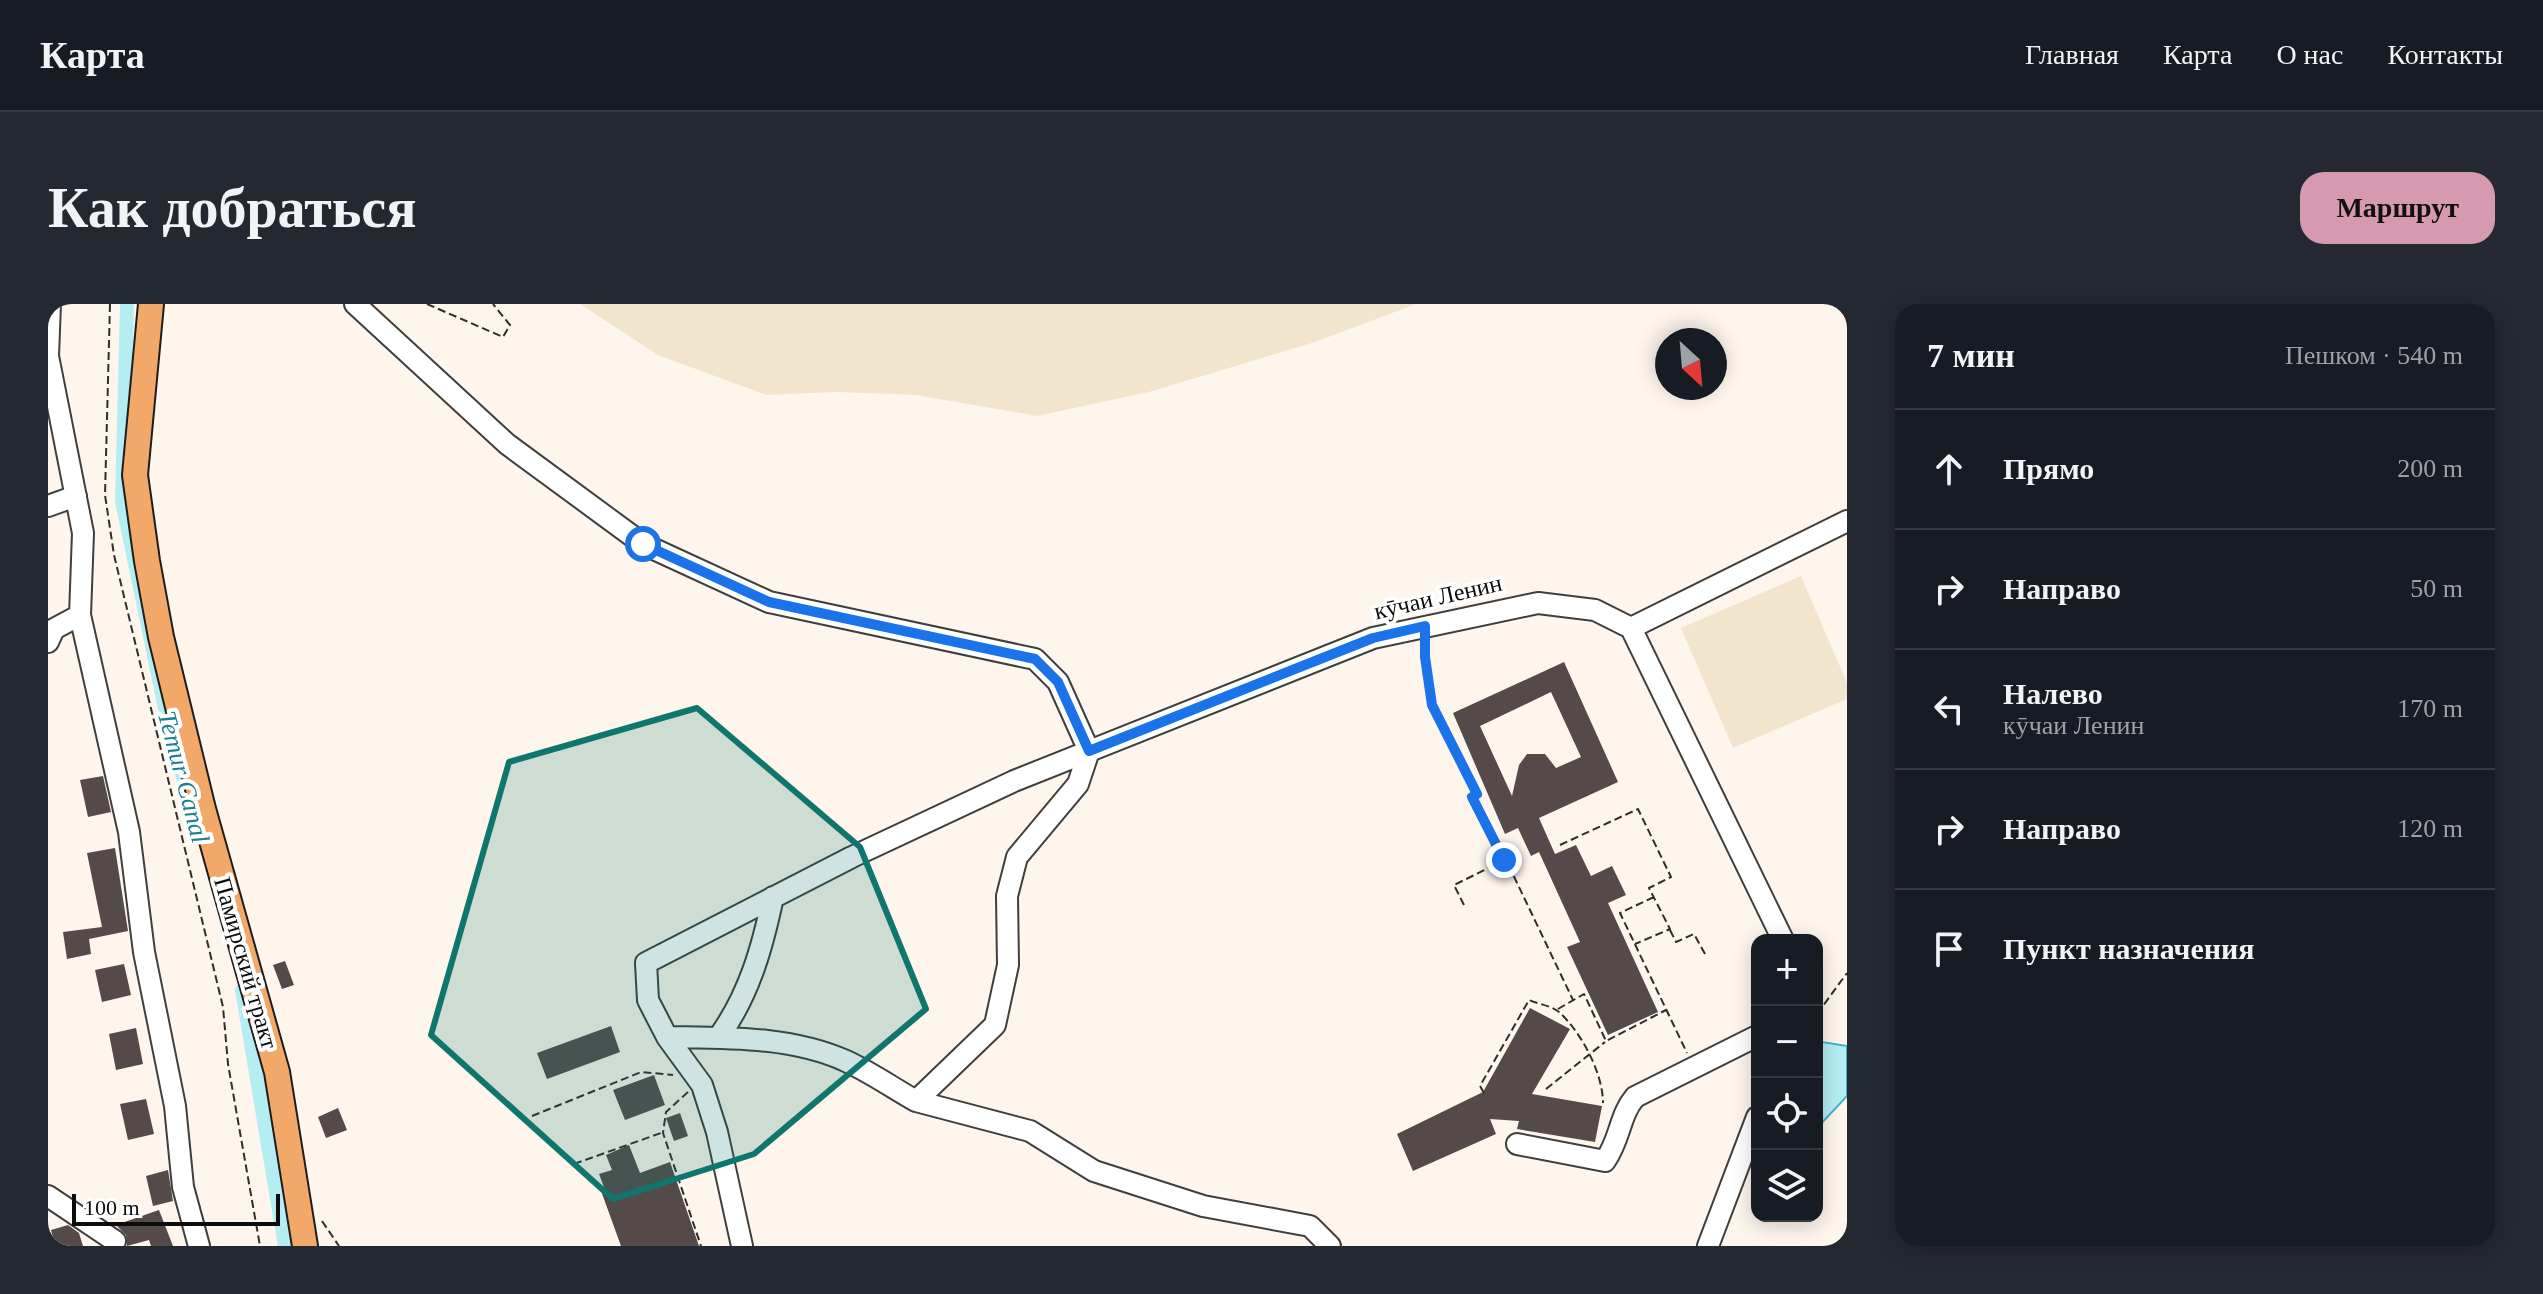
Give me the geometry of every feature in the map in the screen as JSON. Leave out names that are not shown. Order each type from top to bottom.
[{"type":"main road","name":"Памирский тракт","points":[[151,304],[135,475],[147,561],[161,637],[203,809],[277,1072],[305,1246]]},
{"type":"street","points":[[50,304],[48,356],[83,533],[80,615],[129,832],[144,952],[175,1106],[183,1187],[199,1246]]},
{"type":"street","points":[[355,304],[507,444],[643,544],[769,602],[1035,659],[1058,682],[1089,751],[1078,784],[1017,857],[1007,896],[1008,965],[995,1025],[916,1101]]},
{"type":"street","points":[[48,506],[76,496]]},
{"type":"street","points":[[1780,934],[1631,628],[1847,521]]},
{"type":"street","name":"кӯчаи Ленин","points":[[667,1037],[648,1000],[646,963],[852,857],[1014,781],[1373,638],[1538,603],[1566,603],[1595,610],[1631,628]]},
{"type":"street","points":[[48,642],[54,629],[80,615]]},
{"type":"street","points":[[718,1038],[732,1019],[760,960],[773,897]]},
{"type":"street","points":[[667,1037],[745,1037],[844,1060],[916,1101],[1030,1131],[1094,1171],[1203,1206],[1310,1226],[1330,1246]]},
{"type":"street","points":[[667,1037],[702,1085],[717,1132],[742,1246]]},
{"type":"street","points":[[1517,1144],[1605,1161],[1618,1143],[1625,1108],[1635,1097],[1751,1039]]},
{"type":"street","points":[[1708,1246],[1751,1133]]},
{"type":"street","points":[[48,1196],[115,1241]]},
{"type":"path","points":[[110,304],[105,495],[114,555],[223,1007],[228,1064],[260,1246]]},
{"type":"path","points":[[427,304],[503,337],[510,325],[493,304]]},
{"type":"path","points":[[1425,626],[1425,657],[1432,705],[1477,794],[1472,797],[1573,1000]]},
{"type":"path","points":[[1560,845],[1638,809],[1671,877],[1649,888],[1676,942],[1694,934],[1705,954]]},
{"type":"path","points":[[1464,905],[1454,885],[1504,860]]},
{"type":"path","points":[[1654,897],[1620,913],[1694,1068]]},
{"type":"path","points":[[1635,944],[1670,929]]},
{"type":"path","points":[[1823,1006],[1847,973]]},
{"type":"path","points":[[1557,1009],[1584,994],[1606,1041]]},
{"type":"path","points":[[1484,1093],[1480,1086],[1529,1000],[1557,1009],[1574,1026],[1603,1090],[1603,1103]]},
{"type":"path","points":[[1546,1089],[1587,1053],[1667,1010]]},
{"type":"path","points":[[532,1116],[641,1072],[664,1072],[702,1085]]},
{"type":"path","points":[[701,1246],[663,1133],[666,1112],[679,1096],[702,1085]]},
{"type":"path","points":[[574,1164],[663,1133]]},
{"type":"highlighted area","points":[[697,708],[860,847],[926,1009],[754,1154],[613,1199],[431,1035],[509,762]]},
{"type":"shaded area","points":[[580,304],[1416,304],[1315,342],[1149,392],[1037,416],[916,395],[837,392],[766,395],[658,355]]},
{"type":"shaded area","points":[[1801,576],[1847,683],[1847,699],[1733,748],[1681,628]]},
{"type":"water","points":[[1823,1042],[1847,1046],[1847,1096],[1823,1122]]},
{"type":"building","points":[[1564,662],[1618,782],[1539,818],[1555,854],[1576,845],[1591,876],[1612,866],[1626,895],[1608,903],[1658,1012],[1608,1035],[1567,947],[1580,942],[1539,852],[1531,856],[1518,828],[1505,834],[1453,713]],"holes":[[[1551,692],[1581,757],[1556,768],[1545,754],[1527,754],[1519,765],[1512,796],[1480,726]]]},
{"type":"building","points":[[103,776],[111,812],[88,817],[80,780]]},
{"type":"building","points":[[115,848],[128,931],[89,939],[91,954],[67,959],[63,932],[102,927],[87,853]]},
{"type":"building","points":[[285,961],[294,985],[282,989],[273,965]]},
{"type":"building","points":[[124,964],[131,995],[102,1002],[95,970]]},
{"type":"building","points":[[1530,1008],[1570,1029],[1532,1094],[1602,1106],[1595,1142],[1517,1129],[1519,1121],[1490,1119],[1496,1134],[1413,1171],[1397,1134],[1483,1092]]},
{"type":"building","points":[[611,1026],[620,1052],[547,1079],[537,1053]]},
{"type":"building","points":[[136,1028],[143,1064],[116,1070],[109,1034]]},
{"type":"building","points":[[654,1075],[665,1105],[625,1120],[613,1090]]},
{"type":"building","points":[[146,1099],[154,1134],[128,1140],[120,1104]]},
{"type":"building","points":[[338,1108],[347,1130],[326,1138],[318,1117]]},
{"type":"building","points":[[680,1113],[688,1136],[674,1141],[666,1118]]},
{"type":"building","points":[[629,1145],[640,1173],[670,1162],[699,1246],[621,1246],[600,1188],[604,1187],[599,1174],[612,1170],[606,1155]]},
{"type":"building","points":[[168,1170],[173,1201],[153,1206],[146,1176]]},
{"type":"building","points":[[159,1210],[173,1246],[151,1246],[149,1240],[127,1246],[126,1235],[116,1225]]},
{"type":"building","points":[[68,1225],[79,1233],[83,1246],[55,1246],[51,1230]]},
{"type":"waterway","name":"Temur Canal","points":[[127,304],[122,501],[167,718],[184,781]]},
{"type":"waterway","name":"Temur Canal","points":[[242,990],[285,1246]]},
{"type":"route","points":[[643,544],[769,602],[909,629],[1035,659],[1058,682],[1089,751],[1373,638],[1425,626],[1425,657],[1432,705],[1477,794],[1472,797],[1504,860]]}]
